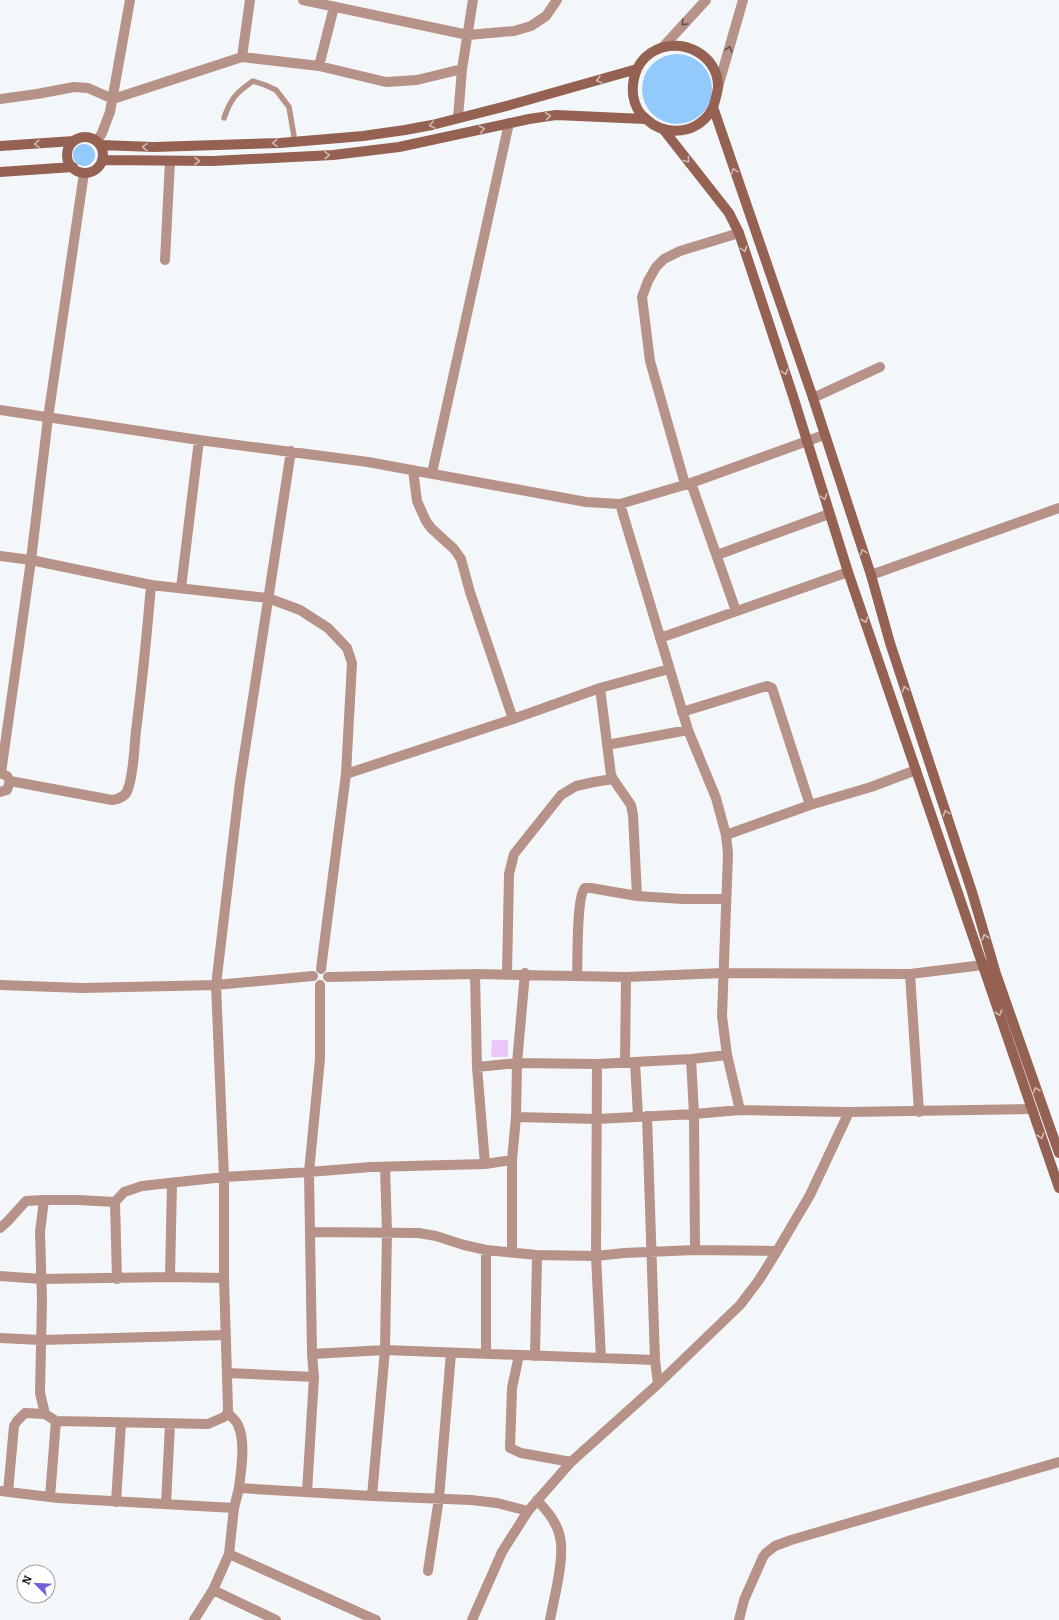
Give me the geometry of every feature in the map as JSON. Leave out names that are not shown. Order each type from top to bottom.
[{"type":"main road","points":[[680,45],[689,47],[704,56],[714,70],[718,87],[713,107],[708,116],[692,128],[673,131],[663,129],[653,125],[645,119],[637,108],[633,95],[632,82],[636,69],[647,55],[663,47],[680,45]]},
{"type":"main road","points":[[0,146],[74,141],[88,137],[98,143],[154,147],[295,142],[363,136],[432,125],[510,105],[636,69]]},
{"type":"main road","points":[[713,107],[813,398],[871,575],[890,643],[972,892],[993,963],[1059,1153]]},
{"type":"main road","points":[[102,160],[170,161],[301,157],[384,149],[421,143],[509,123],[556,115],[645,119]]},
{"type":"main road","points":[[663,129],[729,213],[739,233],[808,441],[829,514],[848,572],[1059,1188]]},
{"type":"main road","points":[[72,167],[68,160],[68,152],[74,141]]},
{"type":"main road","points":[[0,172],[72,167],[84,172],[93,171],[100,164],[103,155],[98,143]]},
{"type":"street","points":[[98,143],[107,123],[113,99],[119,55],[130,0]]},
{"type":"street","points":[[242,57],[250,0]]},
{"type":"street","points":[[303,0],[468,36],[514,32],[531,26],[546,16],[551,11],[557,0]]},
{"type":"street","points":[[458,118],[462,69],[473,0]]},
{"type":"street","points":[[663,47],[706,0]]},
{"type":"street","points":[[718,87],[743,0]]},
{"type":"street","points":[[319,66],[334,7]]},
{"type":"street","points":[[0,99],[74,87],[88,88],[113,99],[242,57],[319,66],[386,82],[417,80],[462,69]]},
{"type":"street","points":[[432,473],[509,123]]},
{"type":"street","points":[[165,260],[170,161]]},
{"type":"street","points":[[84,172],[48,418],[31,560],[1,773],[7,776],[10,781],[112,800],[118,799],[126,793],[132,766],[142,684],[151,585]]},
{"type":"street","points":[[736,611],[717,555],[688,483],[650,361],[642,297],[648,281],[656,267],[664,259],[680,251],[739,233]]},
{"type":"street","points":[[813,398],[880,367]]},
{"type":"street","points":[[0,410],[413,470],[586,502],[620,504],[688,483],[824,435]]},
{"type":"street","points":[[181,588],[199,440]]},
{"type":"street","points":[[194,1620],[213,1590],[229,1554],[234,1508],[242,1460],[240,1433],[237,1423],[228,1413],[224,1278],[224,1177],[216,985],[240,782],[291,452]]},
{"type":"street","points":[[413,470],[418,500],[426,520],[431,528],[454,549],[461,559],[470,592],[513,719]]},
{"type":"street","points":[[620,504],[682,712],[716,798],[726,835],[728,854],[725,899],[722,1016],[727,1055],[740,1110]]},
{"type":"street","points":[[871,575],[1059,508]]},
{"type":"street","points":[[717,555],[829,514]]},
{"type":"street","points":[[0,556],[31,560],[151,585],[268,598],[300,610],[328,628],[347,648],[352,663],[346,774],[321,969]]},
{"type":"street","points":[[660,638],[848,572]]},
{"type":"street","points":[[346,774],[513,719],[600,688],[669,669]]},
{"type":"street","points":[[682,712],[767,686],[772,688],[810,805]]},
{"type":"street","points":[[600,688],[613,779],[631,805],[633,815],[637,896]]},
{"type":"street","points":[[607,745],[688,730]]},
{"type":"street","points":[[726,835],[810,805],[871,787],[916,770]]},
{"type":"street","points":[[507,974],[509,874],[514,854],[561,794],[576,786],[613,779]]},
{"type":"street","points":[[0,792],[7,790],[10,781]]},
{"type":"street","points":[[577,976],[579,912],[583,890],[585,888],[637,896],[682,899],[725,899]]},
{"type":"street","points":[[328,977],[475,974],[626,976],[723,973],[910,974],[982,966],[993,963]]},
{"type":"street","points":[[320,985],[315,982],[313,976],[315,971],[321,969]]},
{"type":"street","points":[[320,985],[326,983],[328,977],[326,972],[321,969]]},
{"type":"street","points":[[475,974],[477,1067],[485,1164]]},
{"type":"street","points":[[512,1252],[512,1160],[516,1117],[517,1063],[525,974]]},
{"type":"street","points":[[910,974],[920,1112]]},
{"type":"street","points":[[0,985],[82,988],[216,985],[313,976]]},
{"type":"street","points":[[626,976],[630,1062],[642,1116],[651,1253],[655,1360],[658,1384]]},
{"type":"street","points":[[307,1492],[314,1376],[312,1354],[309,1172],[320,1060],[320,985]]},
{"type":"street","points":[[477,1067],[517,1063],[597,1064],[690,1059],[727,1055]]},
{"type":"street","points":[[690,1059],[694,1114],[695,1250]]},
{"type":"street","points":[[597,1064],[596,1256],[602,1358]]},
{"type":"street","points":[[516,1117],[597,1119],[740,1110],[920,1112],[1032,1109]]},
{"type":"street","points":[[472,1620],[502,1552],[528,1511],[537,1500],[571,1462],[658,1384],[740,1305],[759,1280],[810,1195],[849,1112]]},
{"type":"street","points":[[117,1279],[115,1202],[121,1194],[142,1186],[172,1184],[224,1177],[371,1167],[485,1164],[512,1160]]},
{"type":"street","points":[[372,1496],[385,1350],[387,1232],[385,1167]]},
{"type":"street","points":[[170,1277],[172,1184]]},
{"type":"street","points":[[44,1200],[40,1232],[40,1394],[45,1414]]},
{"type":"street","points":[[0,1228],[26,1201],[78,1200],[115,1202]]},
{"type":"street","points":[[310,1232],[387,1232],[432,1235],[486,1250],[537,1255],[596,1256],[624,1253],[695,1250],[777,1251]]},
{"type":"street","points":[[486,1250],[486,1354]]},
{"type":"street","points":[[535,1356],[537,1255]]},
{"type":"street","points":[[0,1276],[41,1279],[170,1277],[224,1278]]},
{"type":"street","points":[[0,1338],[41,1340],[226,1335]]},
{"type":"street","points":[[312,1354],[385,1350],[655,1360]]},
{"type":"street","points":[[428,1572],[440,1498],[451,1352]]},
{"type":"street","points":[[519,1355],[512,1388],[510,1448],[521,1453],[571,1462]]},
{"type":"street","points":[[228,1373],[314,1376]]},
{"type":"street","points":[[228,1413],[217,1421],[208,1424],[56,1421],[45,1414],[25,1413],[14,1426],[4,1492],[116,1502],[234,1508]]},
{"type":"street","points":[[50,1497],[56,1421]]},
{"type":"street","points":[[116,1502],[121,1423]]},
{"type":"street","points":[[166,1504],[170,1424]]},
{"type":"street","points":[[739,1620],[744,1600],[763,1558],[766,1553],[775,1546],[886,1511],[1059,1462]]},
{"type":"street","points":[[238,1488],[372,1496],[440,1498],[496,1503],[528,1511]]},
{"type":"street","points":[[537,1500],[553,1519],[562,1544],[560,1567],[550,1620]]},
{"type":"street","points":[[229,1554],[376,1620]]},
{"type":"street","points":[[213,1590],[276,1620]]},
{"type":"lane","points":[[224,118],[228,107],[237,92],[253,81],[265,85],[276,90],[289,107],[295,142]]},
{"type":"shaded area","points":[[677,54],[690,57],[702,64],[709,76],[712,89],[709,102],[702,114],[690,121],[677,124],[664,121],[652,114],[645,102],[642,89],[645,76],[652,64],[664,57]]},
{"type":"shaded area","points":[[84,144],[92,147],[95,155],[92,163],[84,166],[76,163],[73,155],[76,147]]},
{"type":"building","points":[[492,1040],[508,1040],[508,1057],[491,1057]]}]
